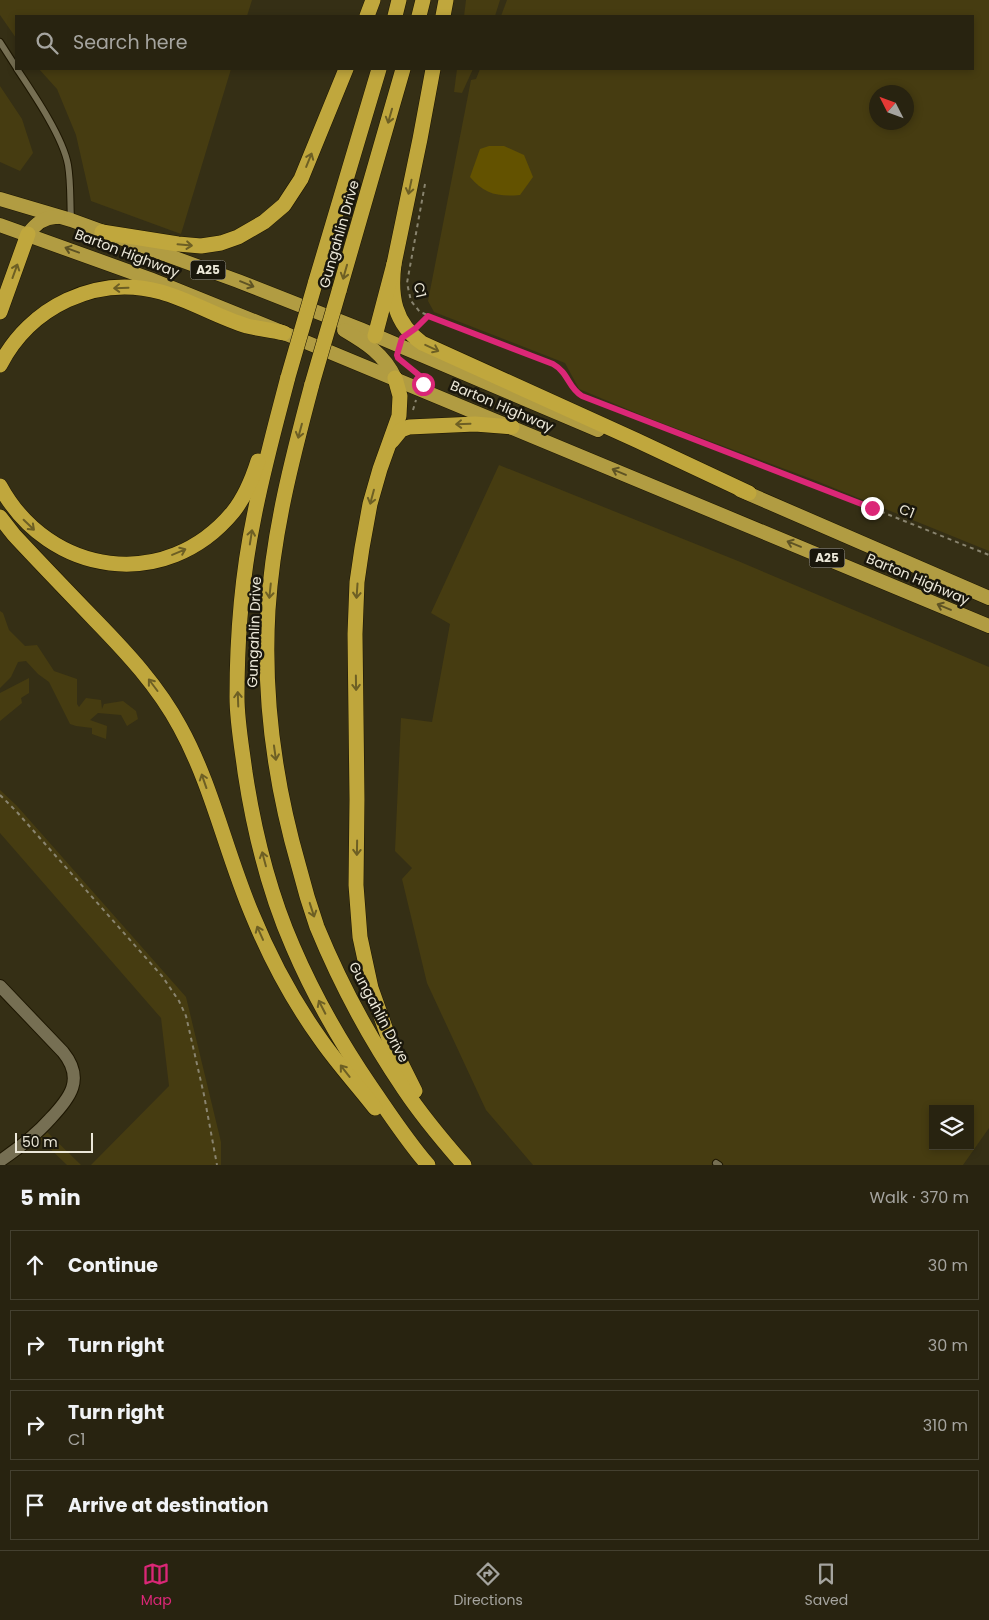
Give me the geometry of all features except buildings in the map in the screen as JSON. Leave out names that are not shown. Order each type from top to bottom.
[{"type":"highway","points":[[367,15],[373,0]]},
{"type":"highway","points":[[394,15],[399,0]]},
{"type":"highway","points":[[419,15],[424,0]]},
{"type":"highway","points":[[443,15],[446,0]]},
{"type":"highway","points":[[102,232],[178,244],[206,245],[238,237],[264,222],[284,205],[301,179],[346,70]]},
{"type":"highway","name":"Gungahlin Drive","points":[[379,70],[288,377],[254,516],[242,599],[237,700],[250,803],[274,898],[292,947],[325,1013],[351,1057],[391,1116],[426,1162]]},
{"type":"highway","name":"Gungahlin Drive","points":[[404,70],[312,384],[278,520],[268,610],[269,703],[274,752],[292,842],[317,926],[347,992],[376,1045],[405,1091],[464,1165]]},
{"type":"highway","points":[[340,356],[359,354],[372,341],[394,264],[433,70]]},
{"type":"highway","name":"Barton Highway","points":[[0,199],[67,219],[312,310],[372,341],[399,346],[749,493],[989,598]]},
{"type":"highway","points":[[0,312],[28,234],[46,218],[67,219]]},
{"type":"highway","name":"Barton Highway","points":[[0,225],[157,281],[989,626]]},
{"type":"highway","points":[[394,264],[392,284],[394,303],[400,317],[410,332],[425,345],[749,493]]},
{"type":"highway","points":[[0,366],[14,343],[40,316],[74,297],[106,288],[133,288],[162,292],[246,325],[284,333]]},
{"type":"highway","points":[[372,341],[394,378],[400,396],[400,411],[373,493],[366,523],[356,602],[356,885],[358,918],[363,954],[371,988],[389,1039],[425,1109],[452,1152]]},
{"type":"highway","points":[[0,486],[13,508],[28,525],[48,541],[75,555],[99,562],[124,564],[150,562],[173,555],[196,544],[210,534],[241,501],[252,478],[288,377]]},
{"type":"highway","points":[[387,451],[396,436],[406,428],[475,424],[512,428]]},
{"type":"highway","points":[[0,518],[145,674],[166,703],[190,746],[201,772],[233,867],[252,914],[273,960],[297,1003],[320,1039],[352,1081],[394,1131],[426,1162]]},
{"type":"street","points":[[0,986],[67,1058],[74,1076],[72,1089],[63,1106],[30,1140],[0,1160]]},
{"type":"lane","points":[[0,42],[15,65]]},
{"type":"lane","points":[[18,70],[42,109],[68,164],[67,219]]},
{"type":"path","name":"C1","points":[[425,182],[407,283],[408,294],[412,304],[420,312],[553,364],[564,371],[573,389],[582,396],[989,555]]},
{"type":"path","points":[[410,332],[428,316]]},
{"type":"path","points":[[399,346],[397,357],[423,382],[406,428]]},
{"type":"path","points":[[0,795],[162,976],[179,1001],[186,1016],[192,1041],[213,1136],[217,1165]]},
{"type":"shaded area","points":[[0,0],[252,0],[247,15],[15,15],[15,37],[0,15]]},
{"type":"shaded area","points":[[466,0],[500,0],[495,15],[464,15]]},
{"type":"shaded area","points":[[507,0],[989,0],[989,551],[814,480],[651,419],[579,389],[565,363],[434,312],[428,301],[471,80],[476,79],[480,70],[974,70],[974,15],[501,15]]},
{"type":"shaded area","points":[[40,70],[231,70],[181,234],[91,201],[76,135],[57,89]]},
{"type":"shaded area","points":[[457,70],[473,70],[462,93],[454,92]]},
{"type":"shaded area","points":[[0,86],[22,119],[33,153],[20,171],[0,162]]},
{"type":"shaded area","points":[[489,146],[504,146],[524,155],[533,177],[520,195],[498,195],[486,191],[470,177],[480,149]]},
{"type":"shaded area","points":[[499,465],[738,561],[989,667],[989,1128],[974,1149],[974,1105],[929,1105],[929,1150],[974,1150],[963,1165],[533,1165],[486,1110],[427,983],[402,879],[412,868],[395,851],[401,718],[432,722],[450,624],[431,613]]},
{"type":"shaded area","points":[[0,611],[3,613],[9,630],[25,646],[37,645],[54,671],[77,679],[77,704],[79,707],[86,698],[101,700],[102,709],[104,704],[123,701],[136,711],[138,719],[127,726],[121,715],[98,713],[90,720],[107,726],[106,739],[92,734],[92,728],[70,724],[49,682],[38,674],[26,661],[18,662],[11,677],[0,688]]},
{"type":"shaded area","points":[[29,678],[29,693],[21,698],[22,703],[0,721],[0,693]]},
{"type":"shaded area","points":[[0,790],[17,806],[186,997],[221,1142],[221,1165],[91,1165],[169,1086],[161,1018],[0,833]]},
{"type":"shaded area","points":[[44,1129],[81,1165],[67,1165],[37,1136]]},
{"type":"route","points":[[423,384],[420,376],[398,358],[397,355],[402,338],[428,316],[553,364],[564,371],[573,389],[582,396],[872,508]]}]
